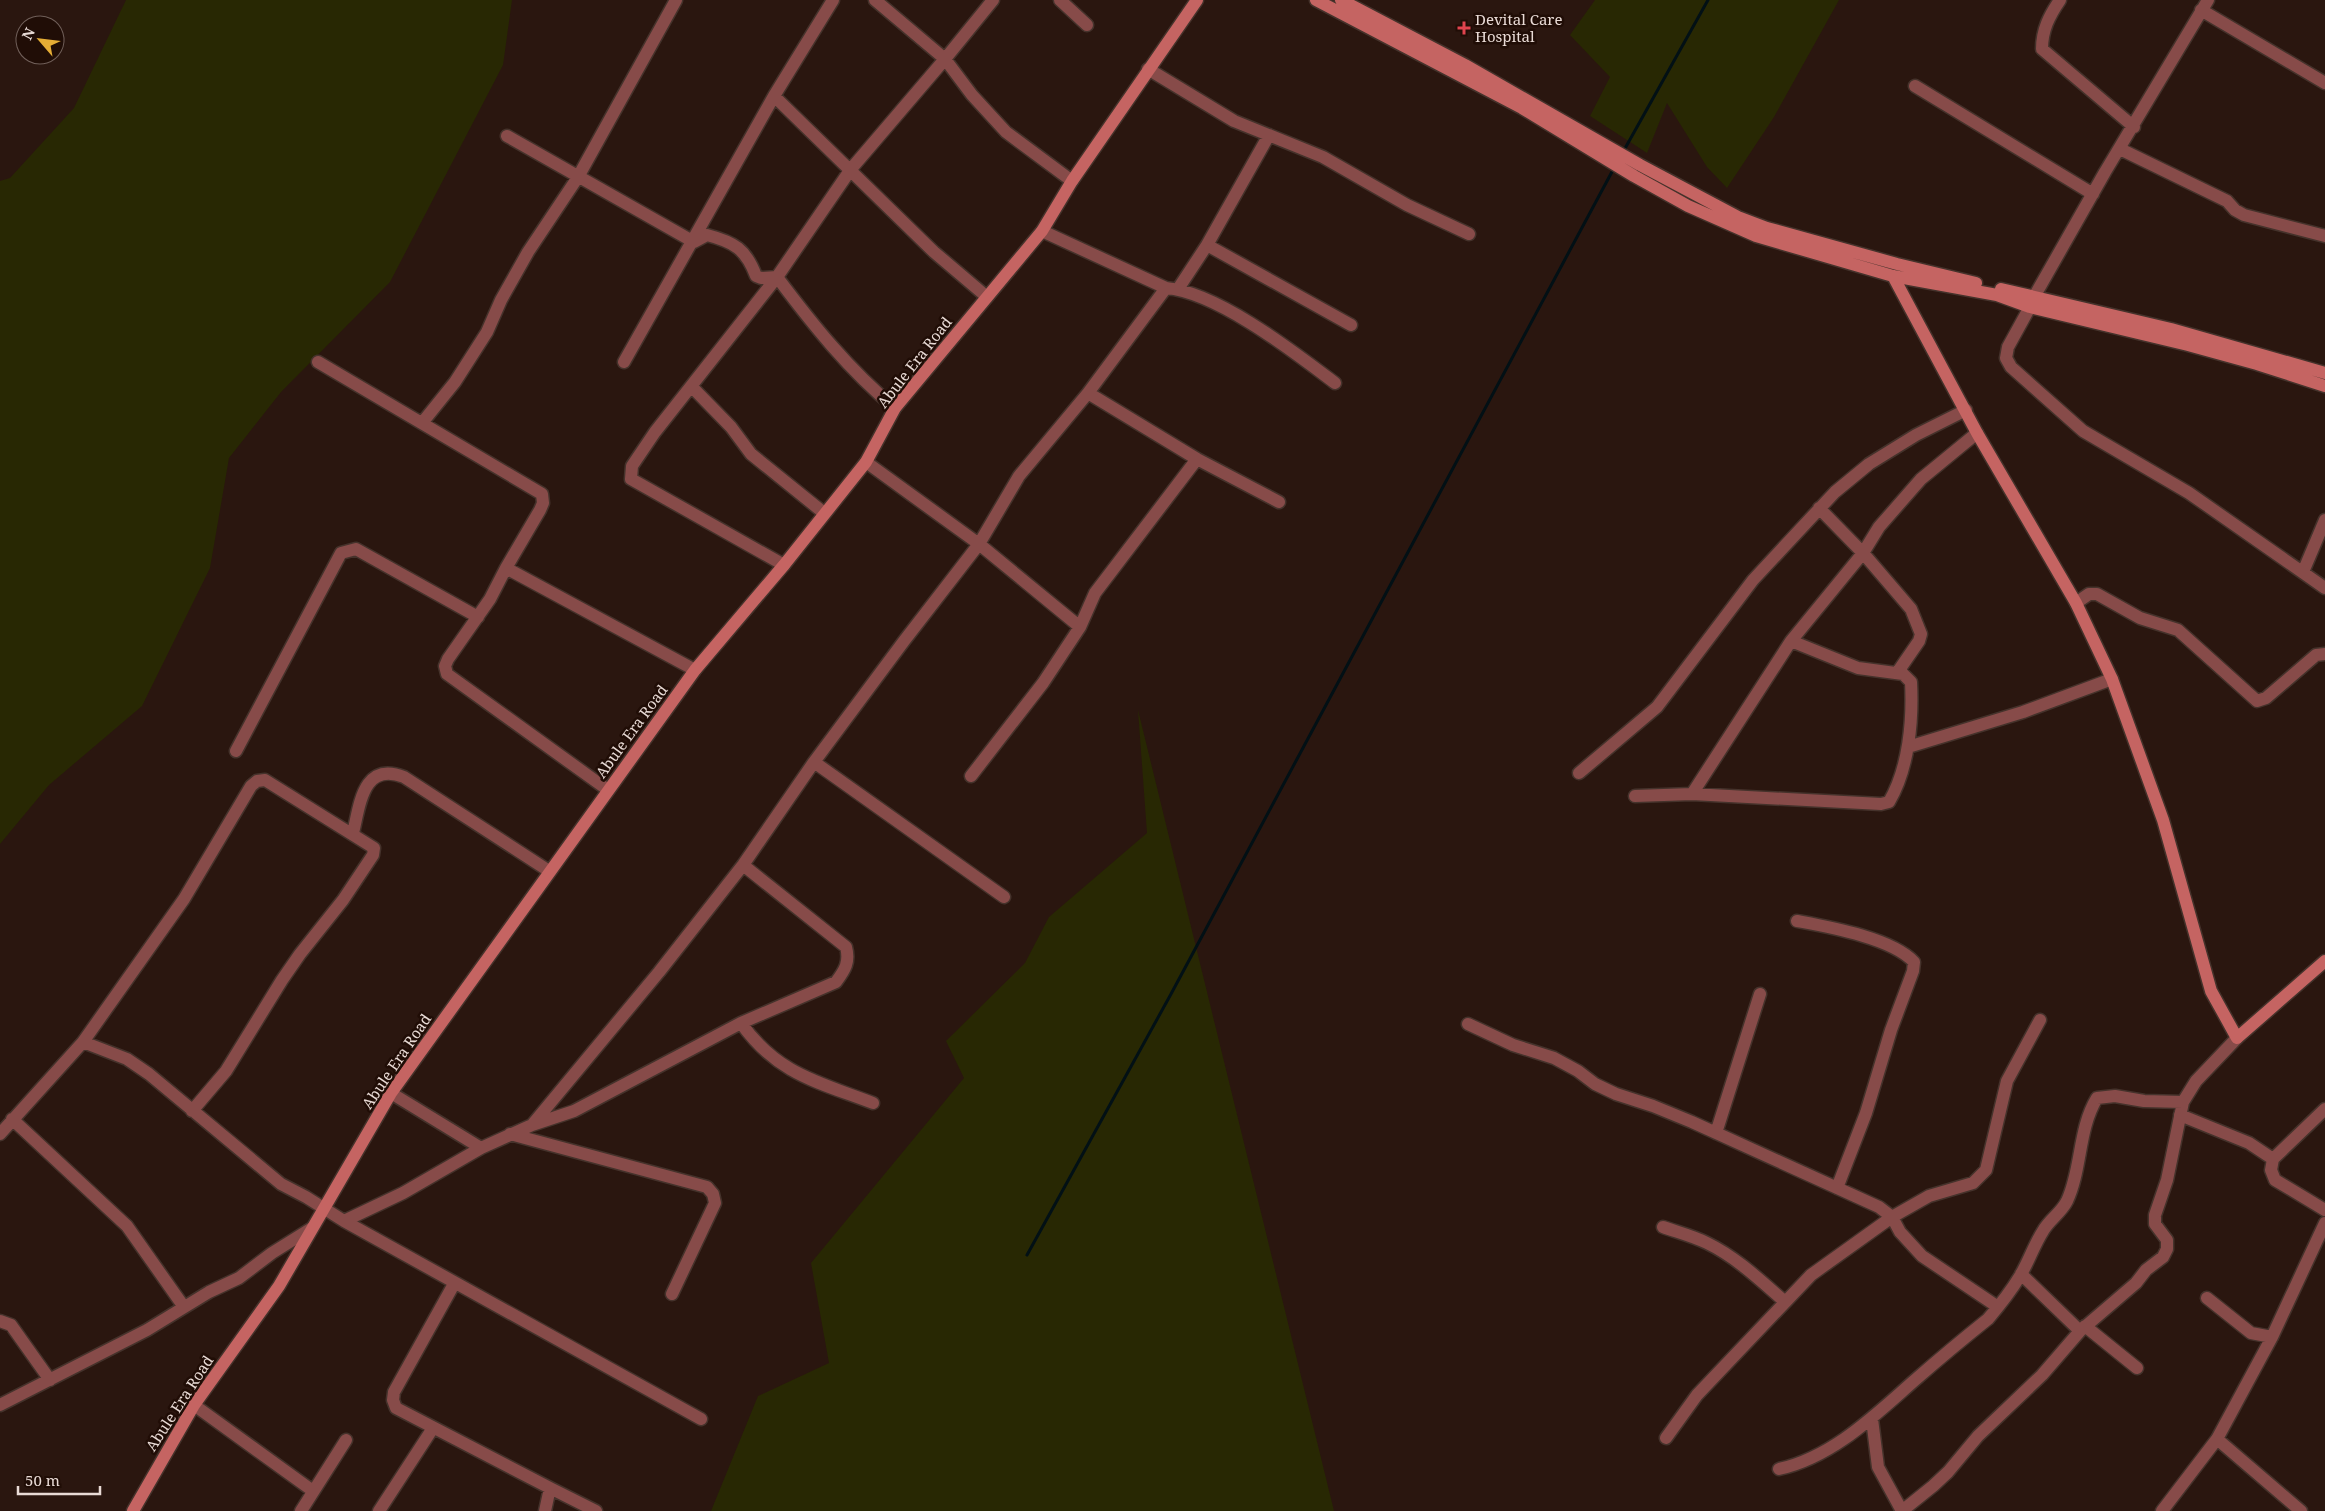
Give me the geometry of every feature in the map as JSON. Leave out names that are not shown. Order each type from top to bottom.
[{"type":"street","points":[[422,423],[454,382],[487,332],[501,300],[528,252],[578,177],[676,0]]},
{"type":"street","points":[[624,362],[694,242],[774,96],[833,0]]},
{"type":"street","points":[[875,0],[946,59],[972,95],[1006,132],[1072,181]]},
{"type":"street","points":[[784,565],[631,479],[632,466],[691,386],[777,277],[851,169],[946,59],[993,0]]},
{"type":"street","points":[[1060,0],[1087,25]]},
{"type":"street","name":"Abule Era Road","points":[[133,1511],[166,1450],[194,1405],[279,1286],[391,1093],[695,670],[784,565],[866,462],[895,408],[1042,231],[1072,181],[1148,68],[1197,0]]},
{"type":"street","points":[[1316,0],[1596,146]]},
{"type":"street","points":[[1341,0],[1465,65],[1637,171],[1688,206],[1756,236],[1893,276],[2171,329],[2325,373]]},
{"type":"street","points":[[2060,0],[2050,14],[2042,35],[2042,49],[2134,127]]},
{"type":"street","points":[[2323,586],[2189,493],[2083,431],[2011,367],[2006,358],[2008,347],[2032,302],[2093,194],[2205,5],[2325,83]]},
{"type":"street","points":[[1148,68],[1234,121],[1323,157],[1407,204],[1469,234]]},
{"type":"street","points":[[1915,86],[2093,194]]},
{"type":"street","points":[[774,96],[934,252],[987,297]]},
{"type":"street","points":[[532,1125],[665,965],[743,865],[814,762],[904,640],[979,544],[1019,476],[1207,246],[1269,135]]},
{"type":"street","points":[[507,136],[694,242]]},
{"type":"street","points":[[2120,150],[2227,201],[2235,210],[2244,215],[2325,236]]},
{"type":"street","points":[[1637,171],[1738,217],[1767,228],[2249,361],[2325,386]]},
{"type":"street","points":[[1042,231],[1172,288],[1218,304],[1297,355],[1335,383]]},
{"type":"street","points":[[694,242],[707,234],[727,240],[750,259],[756,276],[761,278],[777,277]]},
{"type":"street","points":[[1207,246],[1351,325]]},
{"type":"street","points":[[1893,276],[1977,433],[2076,603],[2112,679],[2163,820],[2211,990],[2237,1038]]},
{"type":"street","points":[[777,277],[820,334],[865,383],[895,408]]},
{"type":"street","points":[[318,362],[542,494],[543,503],[540,510],[478,617],[448,659],[445,666],[446,674],[608,790]]},
{"type":"street","points":[[691,386],[731,427],[751,454],[824,513]]},
{"type":"street","points":[[1088,393],[1197,459],[1279,502]]},
{"type":"street","points":[[1579,774],[1657,708],[1753,580],[1835,492],[1869,464],[1916,435],[1966,410]]},
{"type":"street","points":[[1692,794],[1791,641],[1864,553],[1879,527],[1921,479],[1977,433]]},
{"type":"street","points":[[971,776],[1043,683],[1080,627],[1095,593],[1197,459]]},
{"type":"street","points":[[866,462],[979,544],[1080,627]]},
{"type":"street","points":[[1820,508],[1864,553],[1911,609],[1921,634],[1920,641],[1897,673]]},
{"type":"street","points":[[2303,572],[2325,520]]},
{"type":"street","points":[[236,751],[341,553],[356,548],[478,617]]},
{"type":"street","points":[[506,568],[695,670]]},
{"type":"street","points":[[2076,603],[2089,594],[2097,594],[2140,618],[2178,630],[2257,701],[2266,698],[2316,655],[2325,654]]},
{"type":"street","points":[[1634,796],[1692,794],[1881,804],[1889,802],[1894,793],[1908,747],[1911,682],[1903,674],[1858,668],[1791,641]]},
{"type":"street","points":[[1908,747],[2023,712],[2112,679]]},
{"type":"street","points":[[814,762],[1004,897]]},
{"type":"street","points":[[353,833],[363,792],[373,779],[383,773],[392,772],[404,777],[549,871]]},
{"type":"street","points":[[1,1130],[83,1042],[184,899],[250,786],[257,781],[265,780],[353,833],[374,848],[370,861],[343,900],[291,967],[226,1071],[192,1111]]},
{"type":"street","points":[[344,1221],[403,1193],[481,1148],[532,1125],[574,1111],[742,1023],[836,982],[849,958],[846,947],[743,865]]},
{"type":"street","points":[[1797,921],[1844,930],[1877,941],[1908,956],[1914,962],[1913,971],[1891,1030],[1866,1113],[1837,1188]]},
{"type":"street","points":[[1872,1419],[1878,1467],[1902,1511],[1948,1472],[1978,1436],[2042,1375],[2083,1329],[2136,1283],[2146,1270],[2163,1257],[2167,1249],[2167,1240],[2155,1224],[2155,1215],[2167,1180],[2182,1109],[2196,1081],[2237,1038],[2325,961]]},
{"type":"street","points":[[1716,1133],[1760,994]]},
{"type":"street","points":[[1666,1438],[1696,1394],[1784,1301],[1830,1260],[1892,1217],[1930,1196],[1973,1183],[1986,1170],[2007,1081],[2040,1020]]},
{"type":"street","points":[[742,1023],[756,1044],[779,1064],[812,1080],[873,1103]]},
{"type":"street","points":[[1468,1024],[1513,1045],[1554,1058],[1578,1071],[1594,1084],[1616,1094],[1653,1106],[1716,1133],[1879,1207],[1892,1217],[1900,1232],[1922,1256],[1998,1307]]},
{"type":"street","points":[[83,1042],[127,1059],[149,1074],[281,1184],[454,1284],[701,1419]]},
{"type":"street","points":[[391,1093],[481,1148]]},
{"type":"street","points":[[1779,1470],[1795,1466],[1815,1457],[1872,1419],[1988,1319],[2021,1274],[2044,1229],[2067,1202],[2080,1162],[2090,1110],[2097,1098],[2115,1096],[2182,1109],[2249,1143],[2273,1159]]},
{"type":"street","points":[[2325,1109],[2273,1159],[2271,1170],[2275,1180],[2325,1210]]},
{"type":"street","points":[[12,1119],[127,1226],[184,1306]]},
{"type":"street","points":[[510,1134],[707,1187],[713,1194],[715,1202],[672,1294]]},
{"type":"street","points":[[2162,1511],[2218,1439],[2272,1337],[2325,1223]]},
{"type":"street","points":[[1663,1227],[1706,1242],[1723,1252],[1743,1265],[1784,1301]]},
{"type":"street","points":[[0,1405],[147,1330],[184,1306],[239,1278],[312,1228]]},
{"type":"street","points":[[2021,1274],[2083,1329],[2137,1368]]},
{"type":"street","points":[[454,1284],[394,1392],[392,1400],[396,1408],[596,1511]]},
{"type":"street","points":[[2207,1298],[2251,1333],[2272,1337]]},
{"type":"street","points":[[0,1321],[11,1325],[50,1380]]},
{"type":"street","points":[[194,1405],[313,1491]]},
{"type":"street","points":[[380,1511],[433,1428]]},
{"type":"street","points":[[2218,1439],[2301,1511]]},
{"type":"street","points":[[301,1511],[346,1440]]},
{"type":"street","points":[[545,1511],[550,1488]]},
{"type":"shaded area","points":[[126,0],[512,0],[503,65],[390,282],[281,392],[229,458],[210,568],[142,706],[49,785],[0,844],[0,181],[10,178],[74,108]]},
{"type":"shaded area","points":[[1595,0],[1839,0],[1774,117],[1727,188],[1707,167],[1667,103],[1647,153],[1590,116],[1610,77],[1570,35]]},
{"type":"shaded area","points":[[1138,710],[1334,1511],[711,1511],[758,1396],[829,1363],[811,1263],[964,1078],[946,1041],[1025,963],[1049,917],[1147,833]]},
{"type":"waterway","points":[[1623,152],[1708,0]]},
{"type":"waterway","points":[[1027,1255],[1171,994],[1614,168]]},
{"type":"place","name":"Devital Care Hospital","points":[[1464,28]]}]
